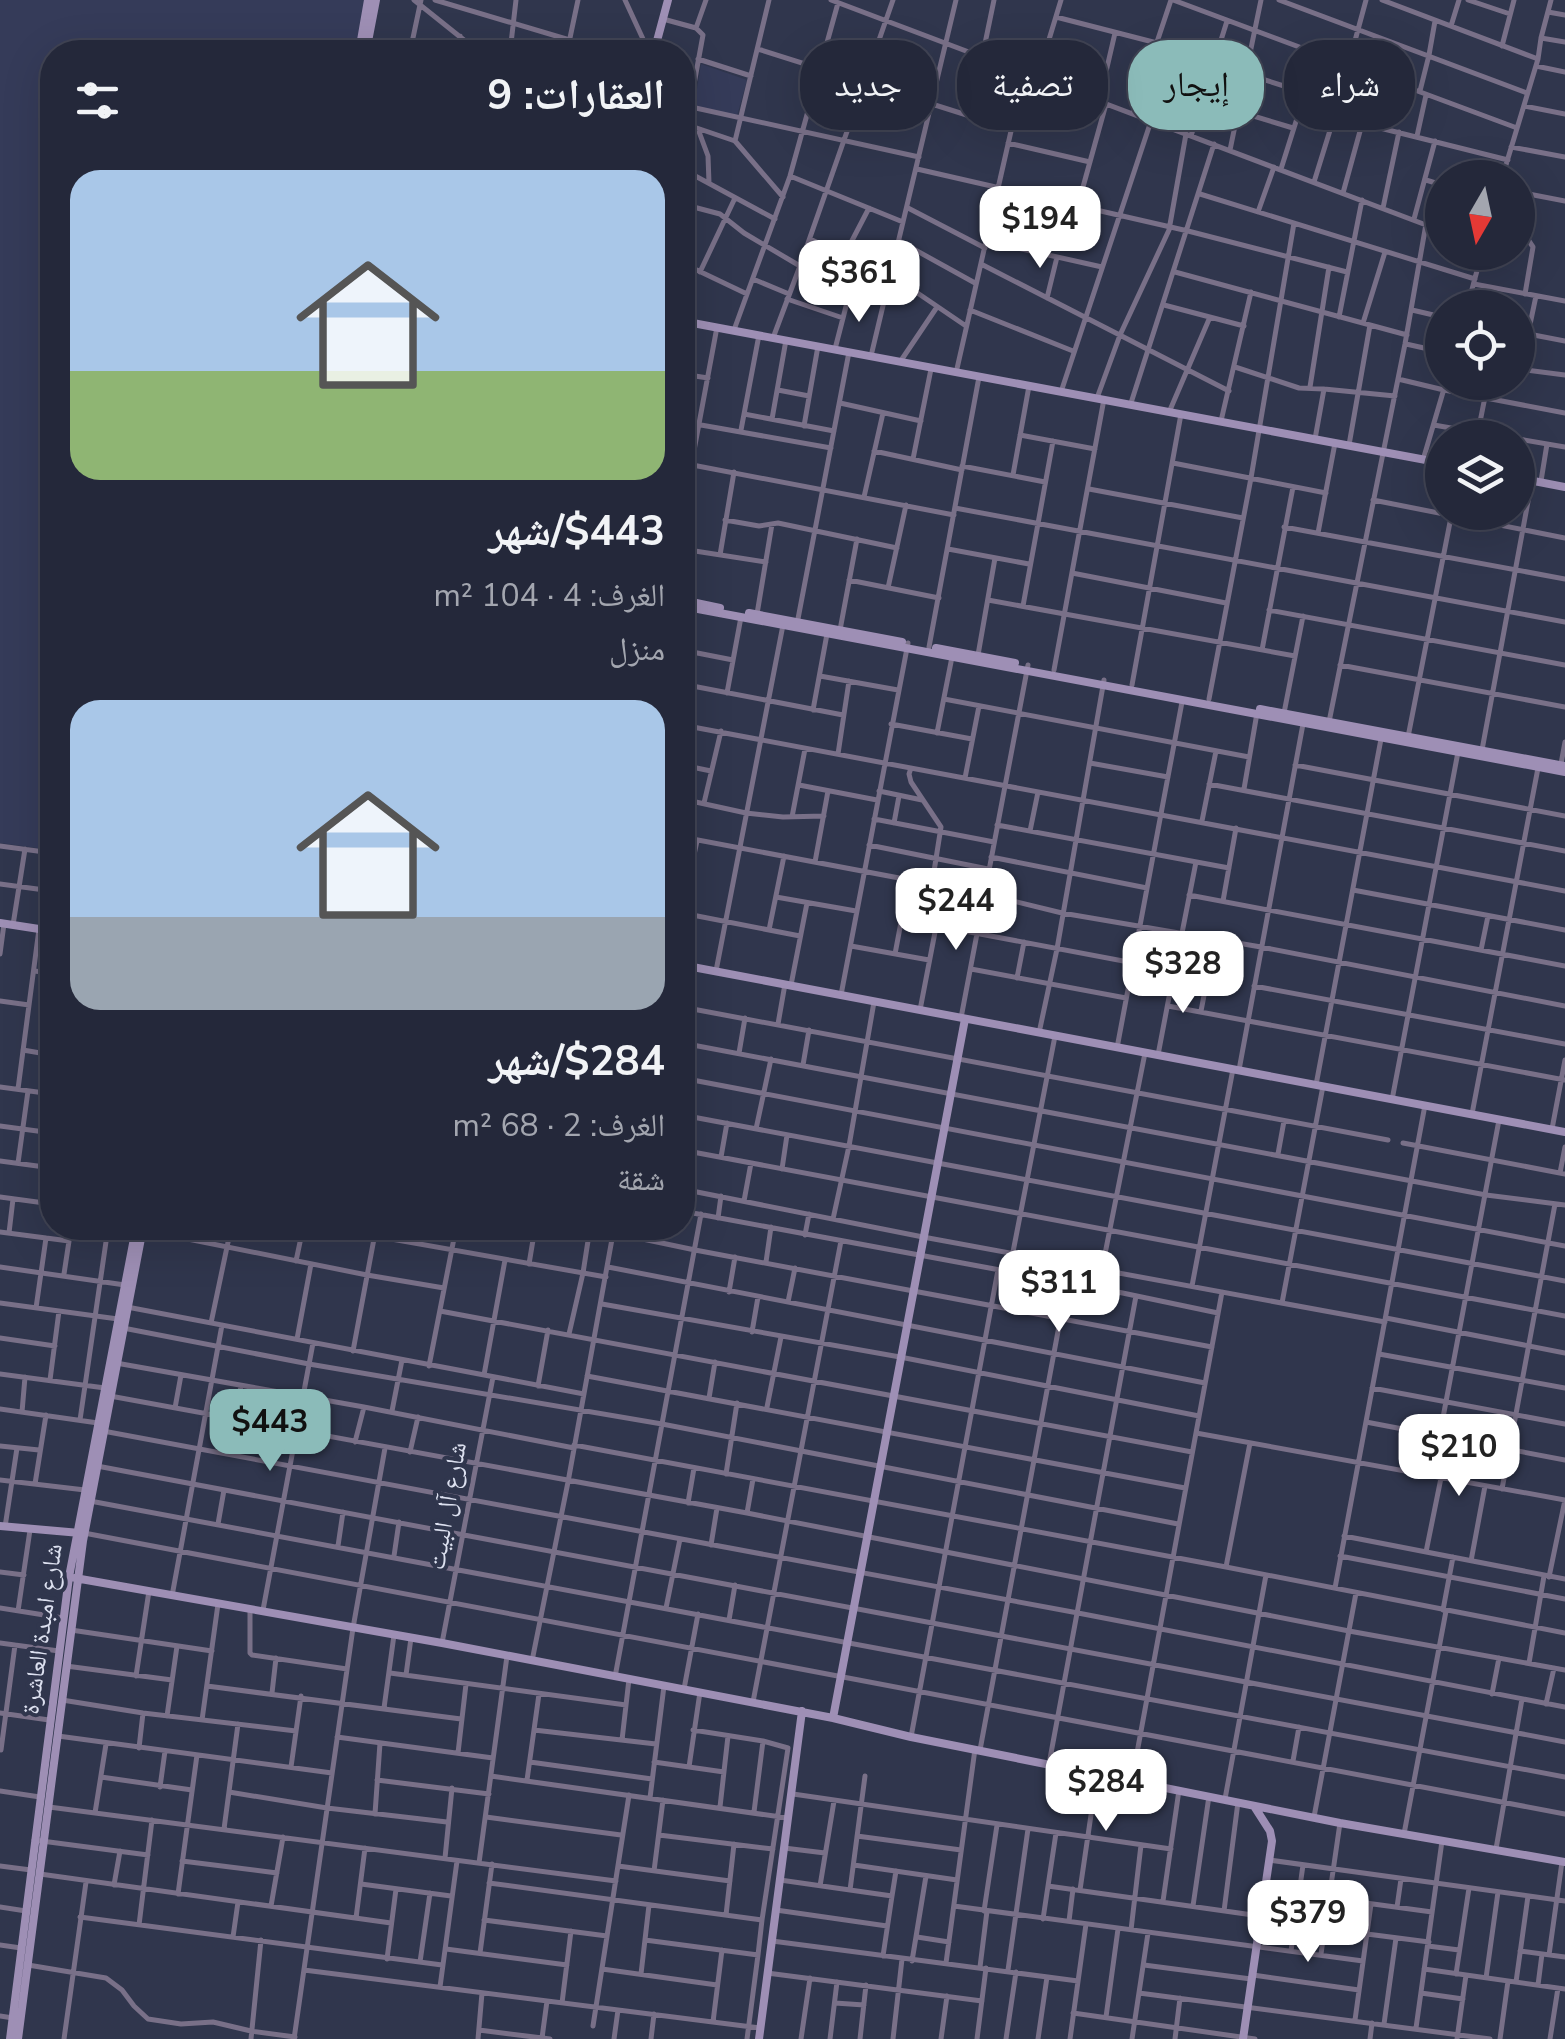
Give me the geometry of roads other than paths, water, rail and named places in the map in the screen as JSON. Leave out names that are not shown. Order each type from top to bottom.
[{"type":"street","points":[[364,40],[372,0]]},
{"type":"street","points":[[436,0],[569,40],[578,0]]},
{"type":"street","points":[[512,40],[516,0]]},
{"type":"street","points":[[625,0],[646,40]]},
{"type":"street","points":[[656,40],[668,0]]},
{"type":"street","points":[[696,28],[706,0]]},
{"type":"street","points":[[734,140],[769,0]]},
{"type":"street","points":[[878,40],[893,0]]},
{"type":"street","points":[[937,85],[956,0]]},
{"type":"street","points":[[986,40],[994,0]]},
{"type":"street","points":[[1049,40],[1061,0]]},
{"type":"street","points":[[1158,40],[1172,0],[1284,42]]},
{"type":"street","points":[[1253,40],[1262,0]]},
{"type":"street","points":[[1279,0],[1527,93]]},
{"type":"street","points":[[1304,9],[1307,0]]},
{"type":"street","points":[[1355,40],[1366,0]]},
{"type":"street","points":[[1382,0],[1565,72]]},
{"type":"street","points":[[1404,9],[1407,0]]},
{"type":"street","points":[[1450,27],[1459,0]]},
{"type":"street","points":[[1468,0],[1510,14]]},
{"type":"street","points":[[1502,46],[1514,0]]},
{"type":"street","points":[[1390,130],[1508,160],[1552,0]]},
{"type":"street","points":[[827,40],[836,1],[957,49]]},
{"type":"street","points":[[412,40],[418,2],[465,40]]},
{"type":"street","points":[[1548,12],[1565,15]]},
{"type":"street","points":[[1056,17],[1137,40]]},
{"type":"street","points":[[663,19],[696,28],[703,34],[695,71]]},
{"type":"street","points":[[1221,40],[1227,21]]},
{"type":"street","points":[[1417,136],[1434,21]]},
{"type":"street","points":[[1108,71],[1115,33]]},
{"type":"street","points":[[458,40],[460,36]]},
{"type":"street","points":[[1541,38],[1565,42]]},
{"type":"street","points":[[758,49],[800,63]]},
{"type":"street","points":[[698,59],[751,76]]},
{"type":"street","points":[[1415,91],[1517,128]]},
{"type":"street","points":[[1523,106],[1565,114]]},
{"type":"street","points":[[695,108],[920,158]]},
{"type":"street","points":[[695,128],[734,140],[783,197]]},
{"type":"street","points":[[695,128],[708,156],[709,183]]},
{"type":"street","points":[[773,338],[847,130]]},
{"type":"street","points":[[871,356],[926,130]]},
{"type":"street","points":[[956,373],[1011,130]]},
{"type":"street","points":[[1078,205],[1097,130]]},
{"type":"street","points":[[1061,392],[1148,130]]},
{"type":"street","points":[[1175,130],[1425,224]]},
{"type":"street","points":[[1054,670],[1101,399],[1120,335],[1170,226],[1190,130]]},
{"type":"street","points":[[1230,150],[1234,130]]},
{"type":"street","points":[[1258,212],[1293,130]]},
{"type":"street","points":[[1314,182],[1330,130]]},
{"type":"street","points":[[1343,193],[1360,130]]},
{"type":"street","points":[[734,330],[783,197],[802,132]]},
{"type":"street","points":[[1383,208],[1399,132]]},
{"type":"street","points":[[1430,160],[1435,141]]},
{"type":"street","points":[[1008,143],[1090,162]]},
{"type":"street","points":[[1131,404],[1214,144]]},
{"type":"street","points":[[1511,147],[1565,157]]},
{"type":"street","points":[[917,169],[1170,226],[1347,272]]},
{"type":"street","points":[[695,176],[775,219]]},
{"type":"street","points":[[790,176],[903,222]]},
{"type":"street","points":[[1414,219],[1425,180]]},
{"type":"street","points":[[1200,194],[1508,290]]},
{"type":"street","points":[[1535,195],[1565,201]]},
{"type":"street","points":[[700,272],[734,198]]},
{"type":"street","points":[[1339,317],[1362,200]]},
{"type":"street","points":[[695,207],[717,213],[799,270],[884,303]]},
{"type":"street","points":[[844,256],[869,208]]},
{"type":"street","points":[[907,208],[986,245],[1102,266]]},
{"type":"street","points":[[1209,700],[1294,223]]},
{"type":"street","points":[[1330,722],[1425,230]]},
{"type":"street","points":[[810,238],[890,276],[966,326]]},
{"type":"street","points":[[899,241],[976,284]]},
{"type":"street","points":[[1349,446],[1366,324],[1384,252]]},
{"type":"street","points":[[1047,298],[1057,257]]},
{"type":"street","points":[[981,264],[1228,392]]},
{"type":"street","points":[[1310,389],[1329,267]]},
{"type":"street","points":[[695,270],[747,294]]},
{"type":"street","points":[[1473,290],[1478,270]]},
{"type":"street","points":[[1175,272],[1407,335]]},
{"type":"street","points":[[753,279],[842,318]]},
{"type":"street","points":[[835,349],[850,292]]},
{"type":"street","points":[[1221,422],[1251,292]]},
{"type":"street","points":[[1535,301],[1536,296],[1565,301]]},
{"type":"street","points":[[1164,305],[1244,326]]},
{"type":"street","points":[[900,362],[937,307]]},
{"type":"street","points":[[970,310],[1074,352]]},
{"type":"street","points":[[1412,310],[1425,313]]},
{"type":"street","points":[[1170,412],[1210,316]]},
{"type":"street","points":[[695,323],[1423,460],[1425,454]]},
{"type":"street","points":[[695,449],[717,328]]},
{"type":"street","points":[[741,432],[759,335]]},
{"type":"street","points":[[1535,335],[1565,341]]},
{"type":"street","points":[[772,419],[786,340]]},
{"type":"street","points":[[1405,344],[1425,348]]},
{"type":"street","points":[[804,426],[818,346]]},
{"type":"street","points":[[797,624],[849,352]]},
{"type":"street","points":[[1235,367],[1292,387],[1395,396]]},
{"type":"street","points":[[914,459],[932,368]]},
{"type":"street","points":[[1535,371],[1565,375]]},
{"type":"street","points":[[695,376],[708,378]]},
{"type":"street","points":[[930,647],[980,377]]},
{"type":"street","points":[[1398,379],[1425,383]]},
{"type":"street","points":[[1013,476],[1029,386]]},
{"type":"street","points":[[1315,439],[1324,388]]},
{"type":"street","points":[[777,390],[809,396]]},
{"type":"street","points":[[1496,400],[1565,411]]},
{"type":"street","points":[[840,403],[921,421]]},
{"type":"street","points":[[864,498],[883,412]]},
{"type":"street","points":[[744,414],[834,432]]},
{"type":"street","points":[[1132,685],[1182,414]]},
{"type":"street","points":[[700,424],[831,448]]},
{"type":"street","points":[[1020,435],[1095,449]]},
{"type":"street","points":[[1023,606],[1053,441]]},
{"type":"street","points":[[1535,442],[1565,448]]},
{"type":"street","points":[[1318,533],[1335,443]]},
{"type":"street","points":[[1535,485],[1548,444]]},
{"type":"street","points":[[874,452],[1046,482]]},
{"type":"street","points":[[1173,463],[1326,493]]},
{"type":"street","points":[[695,465],[864,498],[1038,523],[1565,622]]},
{"type":"street","points":[[720,555],[734,472]]},
{"type":"street","points":[[1536,481],[1565,487]]},
{"type":"street","points":[[1262,650],[1292,486]]},
{"type":"street","points":[[1088,488],[1243,518]]},
{"type":"street","points":[[1373,500],[1425,509]]},
{"type":"street","points":[[888,588],[906,505]]},
{"type":"street","points":[[725,520],[816,531],[897,548]]},
{"type":"street","points":[[757,614],[772,524]]},
{"type":"street","points":[[1284,527],[1565,579]]},
{"type":"street","points":[[1408,736],[1448,530]]},
{"type":"street","points":[[1482,750],[1523,530],[1565,538]]},
{"type":"street","points":[[840,630],[857,539]]},
{"type":"street","points":[[948,550],[1030,564]]},
{"type":"street","points":[[695,551],[766,562]]},
{"type":"street","points":[[978,656],[995,558]]},
{"type":"street","points":[[1072,573],[1226,602]]},
{"type":"street","points":[[849,580],[939,598]]},
{"type":"street","points":[[988,600],[1295,656]]},
{"type":"street","points":[[695,605],[784,622]]},
{"type":"street","points":[[695,606],[741,617],[840,630],[952,656],[1284,713],[1538,767],[1564,768]]},
{"type":"street","points":[[1269,610],[1565,665]]},
{"type":"street","points":[[1284,713],[1303,616]]},
{"type":"street","points":[[727,693],[741,617]]},
{"type":"street","points":[[716,971],[784,622]]},
{"type":"street","points":[[797,624],[828,633],[1054,670],[1257,714],[1408,736],[1564,768]]},
{"type":"street","points":[[813,710],[828,633]]},
{"type":"street","points":[[841,995],[907,645]]},
{"type":"street","points":[[695,652],[734,660]]},
{"type":"street","points":[[937,733],[952,656]]},
{"type":"street","points":[[1340,666],[1565,708]]},
{"type":"street","points":[[833,1718],[958,1059],[988,870],[1027,668]]},
{"type":"street","points":[[820,676],[898,690]]},
{"type":"street","points":[[838,754],[850,681]]},
{"type":"street","points":[[1039,1033],[1104,682]]},
{"type":"street","points":[[695,687],[843,715]]},
{"type":"street","points":[[944,699],[1250,757]]},
{"type":"street","points":[[1117,1048],[1182,699]]},
{"type":"street","points":[[964,778],[979,706]]},
{"type":"street","points":[[1244,790],[1257,714]]},
{"type":"street","points":[[1192,1286],[1226,1109],[1248,1020],[1303,722]]},
{"type":"street","points":[[891,724],[972,739]]},
{"type":"street","points":[[695,727],[1565,891]]},
{"type":"street","points":[[704,803],[721,731]]},
{"type":"street","points":[[1282,1303],[1316,1128],[1326,1036],[1382,734]]},
{"type":"street","points":[[1564,768],[1565,742]]},
{"type":"street","points":[[792,817],[804,748]]},
{"type":"street","points":[[1202,822],[1216,751]]},
{"type":"street","points":[[1392,1100],[1458,752]]},
{"type":"street","points":[[1090,763],[1168,777]]},
{"type":"street","points":[[1295,765],[1565,816]]},
{"type":"street","points":[[1472,1114],[1538,767]]},
{"type":"street","points":[[695,768],[711,771]]},
{"type":"street","points":[[911,768],[909,778],[942,832],[932,884]]},
{"type":"street","points":[[1210,784],[1565,851]]},
{"type":"street","points":[[799,786],[877,800]]},
{"type":"street","points":[[816,862],[828,790]]},
{"type":"street","points":[[878,790],[925,800]]},
{"type":"street","points":[[1030,831],[1038,792]]},
{"type":"street","points":[[894,822],[900,795]]},
{"type":"street","points":[[695,801],[746,812],[824,816]]},
{"type":"street","points":[[874,818],[994,842]]},
{"type":"street","points":[[997,825],[1229,868]]},
{"type":"street","points":[[1223,902],[1236,828]]},
{"type":"street","points":[[695,847],[697,840],[1565,1006]]},
{"type":"street","points":[[869,845],[988,870]]},
{"type":"street","points":[[0,846],[40,852]]},
{"type":"street","points":[[0,954],[20,886],[25,850]]},
{"type":"street","points":[[769,930],[784,856]]},
{"type":"street","points":[[991,857],[1147,888]]},
{"type":"street","points":[[1182,933],[1196,862]]},
{"type":"street","points":[[895,954],[909,880]]},
{"type":"street","points":[[0,884],[40,889]]},
{"type":"street","points":[[1353,890],[1565,930]]},
{"type":"street","points":[[1189,895],[1565,966]]},
{"type":"street","points":[[776,897],[856,911]]},
{"type":"street","points":[[778,1024],[807,902]]},
{"type":"street","points":[[695,915],[800,936]]},
{"type":"street","points":[[1481,950],[1488,916]]},
{"type":"street","points":[[901,921],[1208,977]]},
{"type":"street","points":[[6,924],[39,929],[18,1090]]},
{"type":"street","points":[[920,1010],[936,927]]},
{"type":"street","points":[[1201,1011],[1215,939]]},
{"type":"street","points":[[1017,978],[1024,942]]},
{"type":"street","points":[[851,946],[930,960]]},
{"type":"street","points":[[695,972],[696,968],[716,971],[1565,1132]]},
{"type":"street","points":[[971,970],[1126,998]]},
{"type":"street","points":[[34,971],[40,972]]},
{"type":"street","points":[[1158,1055],[1174,971]]},
{"type":"street","points":[[1254,986],[1565,1044]]},
{"type":"street","points":[[0,1001],[29,1006]]},
{"type":"street","points":[[832,1219],[874,1002]]},
{"type":"street","points":[[1168,1006],[1563,1080]]},
{"type":"street","points":[[695,1009],[1388,1140]]},
{"type":"street","points":[[739,1053],[745,1018]]},
{"type":"street","points":[[803,1066],[809,1030]]},
{"type":"street","points":[[1012,1252],[1055,1036]]},
{"type":"street","points":[[695,1044],[1486,1195],[1565,1204]]},
{"type":"street","points":[[23,1050],[40,1052]]},
{"type":"street","points":[[1102,1269],[1145,1052]]},
{"type":"street","points":[[756,1129],[771,1059]]},
{"type":"street","points":[[1552,1129],[1565,1060]]},
{"type":"street","points":[[695,1081],[1565,1246]]},
{"type":"street","points":[[0,1087],[40,1092]]},
{"type":"street","points":[[18,1163],[28,1091]]},
{"type":"street","points":[[1335,1588],[1425,1106]]},
{"type":"street","points":[[695,1118],[1565,1281]]},
{"type":"street","points":[[1432,1476],[1499,1119]]},
{"type":"street","points":[[1278,1154],[1284,1121]]},
{"type":"street","points":[[721,1157],[727,1124]]},
{"type":"street","points":[[0,1126],[40,1131]]},
{"type":"street","points":[[782,1168],[787,1135]]},
{"type":"street","points":[[1403,1143],[1563,1173],[1565,1146]]},
{"type":"street","points":[[695,1152],[1565,1316]]},
{"type":"street","points":[[0,1161],[40,1169]]},
{"type":"street","points":[[744,1201],[751,1162]]},
{"type":"street","points":[[695,1191],[1565,1353]]},
{"type":"street","points":[[718,1218],[721,1196]]},
{"type":"street","points":[[0,1197],[40,1203]]},
{"type":"street","points":[[9,1233],[13,1199]]},
{"type":"street","points":[[1502,1488],[1555,1204]]},
{"type":"street","points":[[695,1213],[1218,1313]]},
{"type":"street","points":[[615,1676],[701,1214]]},
{"type":"street","points":[[805,1234],[809,1214]]},
{"type":"street","points":[[766,1262],[771,1227]]},
{"type":"street","points":[[0,1232],[40,1237]]},
{"type":"street","points":[[36,1308],[46,1240]]},
{"type":"street","points":[[61,1240],[68,1241],[64,1275]]},
{"type":"street","points":[[80,1420],[106,1240]]},
{"type":"street","name":"شارع امبدة العاشرة","points":[[80,1536],[97,1466],[107,1392],[138,1240]]},
{"type":"street","points":[[196,1240],[444,1288]]},
{"type":"street","points":[[210,1323],[229,1240]]},
{"type":"street","points":[[296,1261],[300,1240]]},
{"type":"street","points":[[353,1352],[373,1240]]},
{"type":"street","points":[[396,1240],[606,1277]]},
{"type":"street","points":[[429,1366],[454,1240]]},
{"type":"street","points":[[529,1264],[532,1240]]},
{"type":"street","points":[[569,1334],[588,1240]]},
{"type":"street","points":[[532,1661],[612,1240]]},
{"type":"street","points":[[654,1240],[1212,1347]]},
{"type":"street","points":[[753,1702],[841,1241]]},
{"type":"street","name":"شارع امبدة العاشرة","points":[[107,1392],[116,1363],[125,1286],[134,1257]]},
{"type":"street","points":[[729,1292],[735,1257]]},
{"type":"street","points":[[1033,1277],[1037,1257]]},
{"type":"street","points":[[484,1376],[504,1260]]},
{"type":"street","points":[[297,1339],[311,1264]]},
{"type":"street","points":[[0,1266],[125,1286]]},
{"type":"street","points":[[608,1268],[1205,1382]]},
{"type":"street","points":[[788,1302],[795,1268]]},
{"type":"street","points":[[911,1737],[998,1270]]},
{"type":"street","points":[[1113,1291],[1117,1271]]},
{"type":"street","points":[[946,1962],[977,1749],[989,1704],[1067,1284]]},
{"type":"street","points":[[1132,1780],[1222,1292]]},
{"type":"street","points":[[1049,1764],[1136,1296]]},
{"type":"street","points":[[752,1332],[758,1297]]},
{"type":"street","points":[[0,1304],[95,1316],[309,1364],[662,1424],[1178,1524]]},
{"type":"street","points":[[602,1304],[1199,1416]]},
{"type":"street","points":[[127,1306],[584,1394]]},
{"type":"street","points":[[440,1310],[1192,1452]]},
{"type":"street","points":[[50,1380],[60,1311]]},
{"type":"street","points":[[172,1596],[222,1326]]},
{"type":"street","points":[[538,1386],[548,1330]]},
{"type":"street","points":[[766,1408],[781,1337]]},
{"type":"street","points":[[0,1338],[55,1346]]},
{"type":"street","points":[[262,1612],[312,1343]]},
{"type":"street","points":[[1378,1354],[1565,1388]]},
{"type":"street","points":[[392,1412],[402,1360]]},
{"type":"street","points":[[709,1398],[716,1362]]},
{"type":"street","points":[[116,1363],[873,1500],[1565,1633]]},
{"type":"street","points":[[0,1374],[85,1385],[206,1414],[1565,1670]]},
{"type":"street","points":[[175,1408],[181,1375]]},
{"type":"street","points":[[587,1376],[1185,1488]]},
{"type":"street","points":[[22,1412],[25,1377]]},
{"type":"street","name":"شارع آل البيت","points":[[442,1643],[492,1377]]},
{"type":"street","points":[[234,1419],[241,1386]]},
{"type":"street","points":[[1372,1388],[1565,1424]]},
{"type":"street","points":[[726,1474],[737,1403]]},
{"type":"street","points":[[356,1442],[364,1407]]},
{"type":"street","points":[[0,1409],[80,1420],[199,1449],[1565,1707]]},
{"type":"street","points":[[34,1484],[46,1415]]},
{"type":"street","points":[[410,1452],[418,1417]]},
{"type":"street","points":[[1366,1422],[1565,1460]]},
{"type":"street","name":"شارع امبدة العاشرة","points":[[10,2039],[26,1911],[49,1807],[57,1736],[54,1714],[62,1700],[84,1490],[101,1427]]},
{"type":"street","points":[[1196,1433],[1565,1500],[1562,1533],[1542,1594],[1528,1664]]},
{"type":"street","points":[[1226,1567],[1250,1443]]},
{"type":"street","points":[[0,1446],[39,1450]]},
{"type":"street","points":[[16,1448],[2,1526],[62,1530],[1565,1814]]},
{"type":"street","points":[[28,1965],[106,1978],[148,2019],[180,2024],[213,2022],[251,2035],[294,2038],[353,1628],[385,1448]]},
{"type":"street","points":[[97,1466],[1565,1742]]},
{"type":"street","points":[[688,1502],[694,1468]]},
{"type":"street","points":[[1426,1552],[1441,1478]]},
{"type":"street","points":[[0,1480],[84,1490]]},
{"type":"street","points":[[747,1513],[753,1480]]},
{"type":"street","points":[[1471,1561],[1486,1486]]},
{"type":"street","points":[[218,1524],[224,1490]]},
{"type":"street","points":[[90,1500],[1565,1777]]},
{"type":"street","points":[[711,1545],[718,1508]]},
{"type":"street","points":[[338,1546],[344,1512]]},
{"type":"street","points":[[394,1556],[399,1522]]},
{"type":"street","points":[[18,1611],[30,1530]]},
{"type":"street","points":[[1344,1536],[1565,1580]]},
{"type":"street","points":[[666,1608],[680,1539]]},
{"type":"street","points":[[1556,1542],[1565,1544]]},
{"type":"street","points":[[1554,1552],[1565,1554]]},
{"type":"street","points":[[1340,1556],[1565,1599]]},
{"type":"street","points":[[1404,1834],[1452,1557]]},
{"type":"street","points":[[1552,1561],[1565,1564]]},
{"type":"street","points":[[0,1572],[24,1575]]},
{"type":"street","points":[[1225,1799],[1266,1574]]},
{"type":"street","points":[[74,1577],[802,1711],[911,1737],[1314,1818],[1564,1862],[1561,1901],[1538,1985]]},
{"type":"street","name":"شارع امبدة العاشرة","points":[[18,2039],[36,1872],[34,1840],[64,1618],[74,1577]]},
{"type":"street","points":[[728,1620],[735,1585]]},
{"type":"street","points":[[136,1676],[149,1591]]},
{"type":"street","points":[[1314,1818],[1356,1592]]},
{"type":"street","points":[[202,1720],[218,1604]]},
{"type":"street","points":[[0,1608],[64,1618]]},
{"type":"street","points":[[250,1610],[250,1652],[347,1669]]},
{"type":"street","points":[[684,1689],[698,1614]]},
{"type":"street","points":[[71,1630],[212,1651]]},
{"type":"street","points":[[384,1708],[394,1635]]},
{"type":"street","points":[[406,1675],[411,1638]]},
{"type":"street","points":[[0,1643],[60,1651]]},
{"type":"street","points":[[0,1752],[14,1645]]},
{"type":"street","points":[[167,1716],[177,1646]]},
{"type":"street","points":[[479,1863],[507,1656]]},
{"type":"street","points":[[272,1693],[276,1658]]},
{"type":"street","points":[[1492,1694],[1498,1658]]},
{"type":"street","points":[[66,1666],[172,1680]]},
{"type":"street","points":[[1546,1704],[1554,1668]]},
{"type":"street","points":[[390,1673],[626,1705]]},
{"type":"street","points":[[0,1678],[10,1679]]},
{"type":"street","points":[[622,1740],[630,1679]]},
{"type":"street","points":[[458,1753],[466,1684]]},
{"type":"street","points":[[207,1686],[462,1718]]},
{"type":"street","points":[[650,1798],[664,1686]]},
{"type":"street","points":[[689,1767],[700,1692]]},
{"type":"street","points":[[527,1781],[539,1694]]},
{"type":"street","points":[[291,1767],[302,1696]]},
{"type":"street","points":[[1495,1851],[1522,1699]]},
{"type":"street","points":[[62,1700],[296,1731]]},
{"type":"street","points":[[759,2039],[802,1711]]},
{"type":"street","points":[[3,1713],[54,1714]]},
{"type":"street","points":[[139,1748],[144,1713]]},
{"type":"street","points":[[224,1829],[238,1724]]},
{"type":"street","points":[[1293,1761],[1299,1728]]},
{"type":"street","points":[[534,1730],[656,1744]]},
{"type":"street","points":[[694,1730],[788,1748],[747,2039]]},
{"type":"street","points":[[57,1736],[332,1773]]},
{"type":"street","points":[[720,1806],[728,1736]]},
{"type":"street","points":[[337,1737],[494,1758]]},
{"type":"street","points":[[375,1814],[380,1742]]},
{"type":"street","points":[[754,1812],[763,1742]]},
{"type":"street","points":[[95,1813],[106,1744]]},
{"type":"street","points":[[160,1786],[165,1751]]},
{"type":"street","points":[[178,1894],[197,1755]]},
{"type":"street","points":[[530,1762],[652,1780]]},
{"type":"street","points":[[654,1762],[724,1772]]},
{"type":"street","points":[[1069,1922],[1097,1774]]},
{"type":"street","points":[[491,1776],[788,1818]]},
{"type":"street","points":[[850,1890],[866,1776]]},
{"type":"street","points":[[100,1777],[192,1790]]},
{"type":"street","points":[[377,1780],[488,1794]]},
{"type":"street","points":[[445,1858],[452,1788]]},
{"type":"street","points":[[1163,1902],[1179,1790]]},
{"type":"street","points":[[0,1791],[40,1796]]},
{"type":"street","points":[[229,1792],[448,1822]]},
{"type":"street","points":[[791,1794],[1171,1848]]},
{"type":"street","points":[[594,2026],[628,1795]]},
{"type":"street","points":[[1193,1906],[1208,1796]]},
{"type":"street","points":[[654,1871],[664,1799]]},
{"type":"street","points":[[820,1886],[834,1801]]},
{"type":"street","points":[[1224,1910],[1238,1802]]},
{"type":"street","points":[[1243,2039],[1272,1836],[1254,1806]]},
{"type":"street","points":[[49,1807],[616,1881]]},
{"type":"street","points":[[486,1817],[622,1835]]},
{"type":"street","points":[[138,1925],[152,1820]]},
{"type":"street","points":[[1320,1955],[1340,1823]]},
{"type":"street","points":[[977,2039],[997,1825]]},
{"type":"street","points":[[1008,1970],[1028,1830]]},
{"type":"street","points":[[1043,1919],[1056,1833]]},
{"type":"street","points":[[659,1835],[773,1849]]},
{"type":"street","points":[[857,1836],[961,1850]]},
{"type":"street","points":[[272,1906],[283,1837]]},
{"type":"street","points":[[34,1840],[148,1854]]},
{"type":"street","points":[[1416,2028],[1442,1842]]},
{"type":"street","points":[[726,1915],[734,1844]]},
{"type":"street","points":[[1130,1930],[1141,1844]]},
{"type":"street","points":[[356,1918],[365,1848]]},
{"type":"street","points":[[784,1848],[825,1853]]},
{"type":"street","points":[[114,1886],[120,1851]]},
{"type":"street","points":[[182,1860],[277,1872]]},
{"type":"street","points":[[440,1986],[457,1860]]},
{"type":"street","points":[[1269,1860],[1561,1901]]},
{"type":"street","points":[[480,1954],[492,1864]]},
{"type":"street","points":[[854,1865],[957,1880]]},
{"type":"street","points":[[1291,1951],[1303,1865]]},
{"type":"street","points":[[0,1866],[86,1882],[390,1923]]},
{"type":"street","points":[[618,1866],[730,1880]]},
{"type":"street","points":[[882,1956],[896,1871]]},
{"type":"street","points":[[912,1961],[926,1876]]},
{"type":"street","points":[[1397,1907],[1401,1878]]},
{"type":"street","points":[[780,1880],[892,1896]]},
{"type":"street","points":[[64,2039],[86,1882]]},
{"type":"street","points":[[489,1883],[762,1920]]},
{"type":"street","points":[[361,1884],[451,1896]]},
{"type":"street","points":[[1048,1886],[1260,1916]]},
{"type":"street","points":[[1456,1974],[1469,1888]]},
{"type":"street","points":[[387,1959],[396,1889]]},
{"type":"street","points":[[1486,1978],[1498,1892]]},
{"type":"street","points":[[420,1962],[430,1893]]},
{"type":"street","points":[[1500,2039],[1528,1896]]},
{"type":"street","points":[[1329,1898],[1432,1912]]},
{"type":"street","points":[[233,1937],[238,1902]]},
{"type":"street","points":[[1355,2020],[1371,1904]]},
{"type":"street","points":[[640,1974],[648,1905]]},
{"type":"street","points":[[954,1906],[1363,1961]]},
{"type":"street","points":[[0,1907],[26,1911]]},
{"type":"street","points":[[776,1910],[887,1926]]},
{"type":"street","points":[[80,1917],[442,1966]]},
{"type":"street","points":[[484,1920],[607,1936]]},
{"type":"street","points":[[1070,2039],[1086,1924]]},
{"type":"street","points":[[1106,2018],[1118,1928]]},
{"type":"street","points":[[562,2003],[571,1931]]},
{"type":"street","points":[[1132,2039],[1148,1932]]},
{"type":"street","points":[[1366,1934],[1460,1950]]},
{"type":"street","points":[[916,1937],[949,1942]]},
{"type":"street","points":[[1384,2024],[1396,1938]]},
{"type":"street","points":[[251,2035],[260,1940]]},
{"type":"street","points":[[644,1940],[758,1955]]},
{"type":"street","points":[[772,1941],[1078,1981]]},
{"type":"street","points":[[0,1945],[21,1948]]},
{"type":"street","points":[[444,1949],[566,1965]]},
{"type":"street","points":[[713,2022],[722,1950]]},
{"type":"street","points":[[1520,1951],[1565,1957]]},
{"type":"street","points":[[893,2039],[902,1959]]},
{"type":"street","points":[[1144,1964],[1359,1990]]},
{"type":"street","points":[[602,1969],[717,1985]]},
{"type":"street","points":[[304,1970],[760,2028]]},
{"type":"street","points":[[1424,1970],[1561,1989],[1550,2039]]},
{"type":"street","points":[[1006,2039],[1016,1972]]},
{"type":"street","points":[[767,1973],[982,2001]]},
{"type":"street","points":[[1038,2039],[1047,1976]]},
{"type":"street","points":[[1457,2036],[1466,1976]]},
{"type":"street","points":[[801,2039],[810,1978]]},
{"type":"street","points":[[830,2039],[837,1981]]},
{"type":"street","points":[[860,2039],[866,1985]]},
{"type":"street","points":[[478,2039],[482,1993]]},
{"type":"street","points":[[1139,1993],[1488,2039]]},
{"type":"street","points":[[1421,1993],[1463,1999]]},
{"type":"street","points":[[940,2039],[947,1996]]},
{"type":"street","points":[[1175,2039],[1180,1998]]},
{"type":"street","points":[[542,2039],[546,2001]]},
{"type":"street","points":[[835,2003],[864,2005]]},
{"type":"street","points":[[614,2039],[618,2010]]},
{"type":"street","points":[[1073,2013],[1205,2036],[1255,2039]]},
{"type":"street","points":[[651,2039],[654,2014]]},
{"type":"street","points":[[0,2016],[13,2018]]},
{"type":"street","points":[[1370,2039],[1372,2022]]},
{"type":"street","points":[[479,2030],[550,2039]]}]
